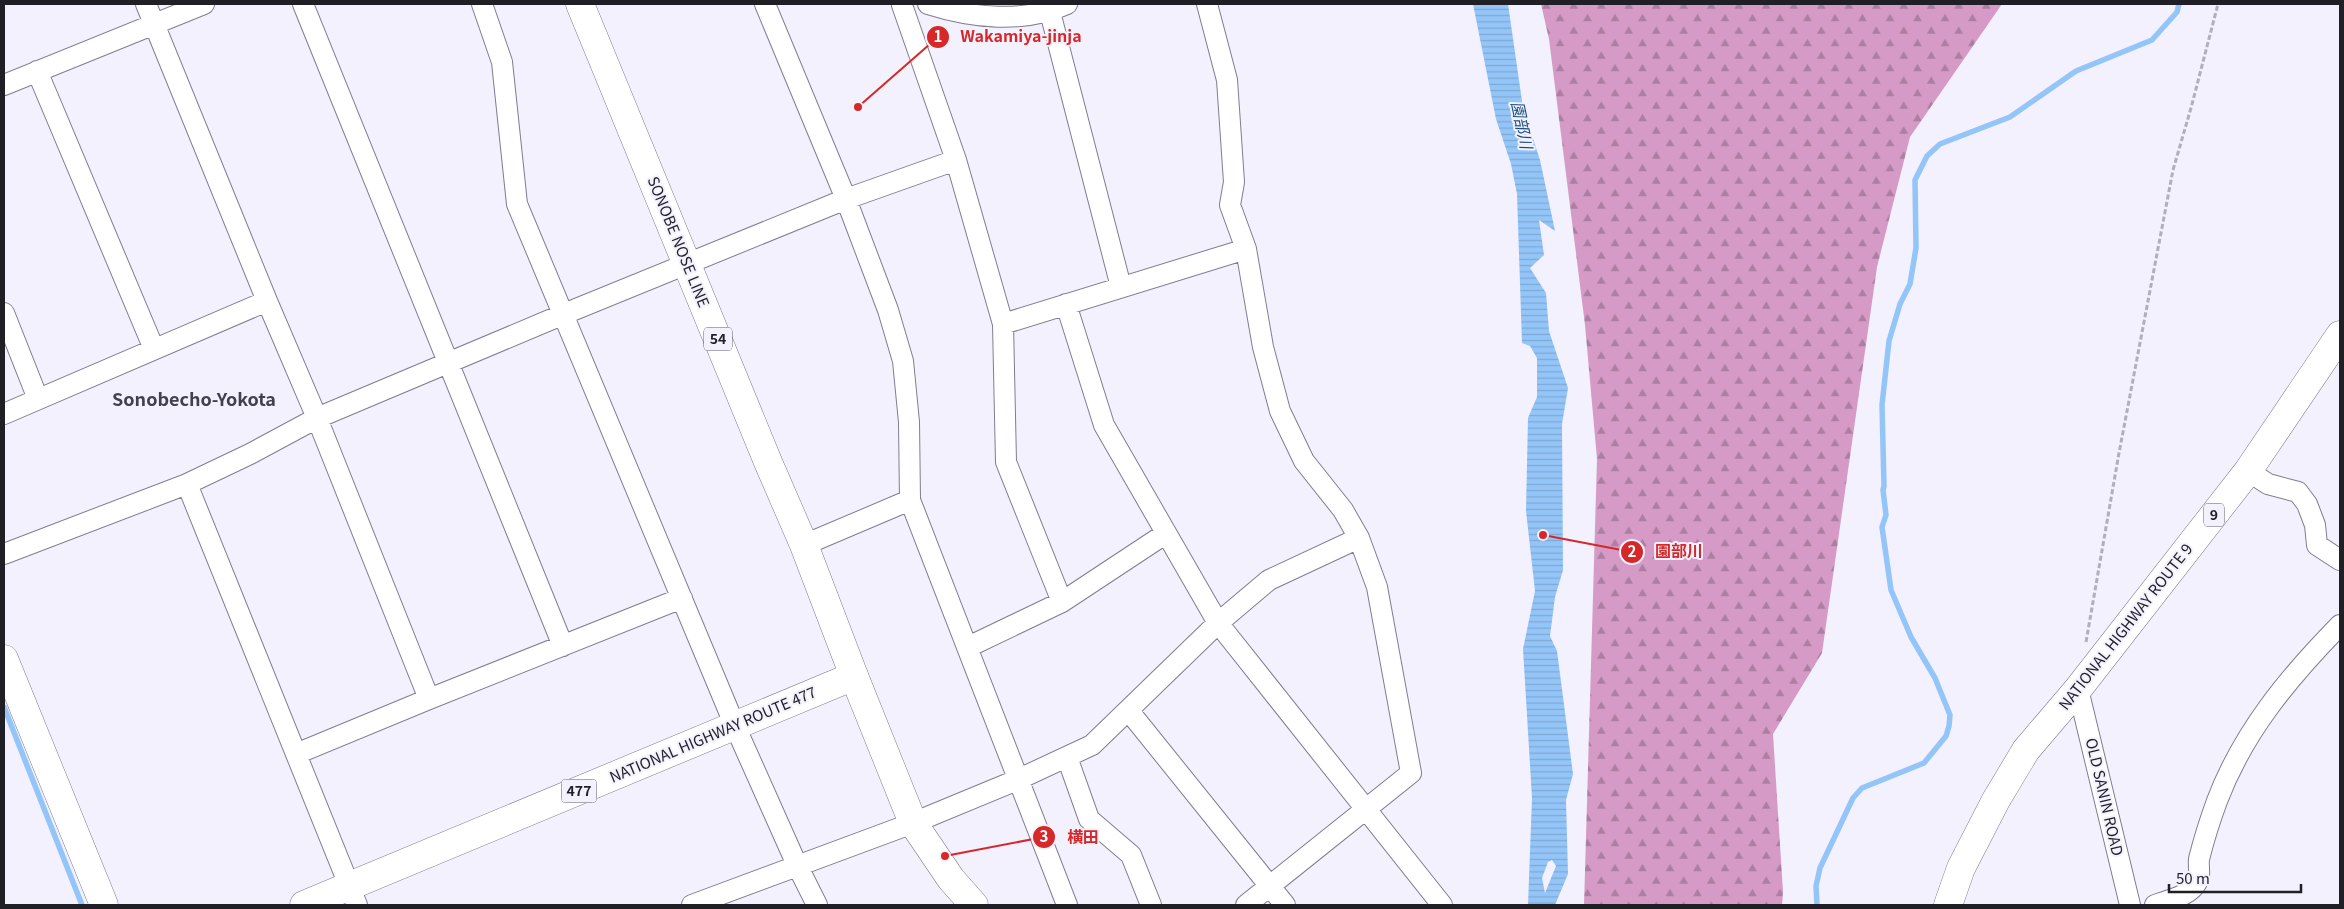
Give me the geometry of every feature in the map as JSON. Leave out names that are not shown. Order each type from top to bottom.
[{"type":"main road","name":"SONOBE NOSE LINE","points":[[580,4],[768,462],[804,545],[854,676]]},
{"type":"main road","name":"NATIONAL HIGHWAY ROUTE 9","points":[[1948,905],[1961,868],[1996,800],[2026,750],[2078,688],[2248,472],[2340,335]]},
{"type":"main road","points":[[4,659],[104,905]]},
{"type":"main road","name":"NATIONAL HIGHWAY ROUTE 477","points":[[304,905],[354,896],[735,726],[854,676]]},
{"type":"main road","points":[[854,676],[914,823],[951,879],[974,905]]},
{"type":"street","points":[[146,4],[266,301],[317,418],[429,698]]},
{"type":"street","points":[[4,85],[153,23],[204,4]]},
{"type":"street","points":[[303,4],[563,646]]},
{"type":"street","points":[[482,4],[502,62],[517,204],[735,726],[797,865],[817,905]]},
{"type":"street","points":[[765,4],[846,199],[888,310],[902,361],[909,422],[910,500],[1067,905]]},
{"type":"street","points":[[903,4],[956,160],[1003,324],[1006,462],[1062,602]]},
{"type":"street","points":[[928,4],[958,13],[1003,17],[1059,8],[1121,287]]},
{"type":"street","points":[[1208,4],[1228,80],[1234,182],[1230,205],[1246,249],[1263,347],[1280,411],[1304,461],[1343,510],[1359,538],[1377,587],[1411,772],[1246,905]]},
{"type":"street","points":[[38,71],[154,349]]},
{"type":"street","points":[[4,554],[187,484],[250,454],[317,418],[448,362],[846,199],[956,160]]},
{"type":"street","points":[[1003,324],[1246,249]]},
{"type":"street","points":[[4,414],[266,301]]},
{"type":"street","points":[[1066,304],[1104,425],[1165,534],[1218,623],[1364,810],[1442,905]]},
{"type":"street","points":[[4,312],[38,399]]},
{"type":"street","points":[[2248,472],[2268,484],[2298,492],[2307,504],[2315,525],[2317,545],[2340,560]]},
{"type":"street","points":[[187,484],[354,896]]},
{"type":"street","points":[[804,545],[910,500]]},
{"type":"street","points":[[968,647],[1062,602],[1165,534]]},
{"type":"street","points":[[692,905],[914,823],[1017,780],[1092,745],[1218,623],[1269,580],[1359,538]]},
{"type":"street","points":[[296,754],[429,698],[682,598]]},
{"type":"street","points":[[2155,905],[2190,891],[2199,880],[2198,862],[2206,833],[2222,788],[2247,736],[2277,694],[2340,625]]},
{"type":"street","name":"OLD SANIN ROAD","points":[[2078,688],[2130,905]]},
{"type":"street","points":[[1128,710],[1285,905]]},
{"type":"street","points":[[1066,757],[1089,819],[1131,855],[1152,905]]},
{"type":"path","points":[[2084,651],[2119,453],[2173,170],[2218,4]]},
{"type":"green space","points":[[1541,4],[2002,4],[1910,137],[1877,267],[1822,653],[1773,734],[1783,892],[1782,905],[1584,905],[1597,459],[1585,325],[1549,39]]},
{"type":"water","points":[[1473,4],[1508,4],[1523,108],[1540,160],[1555,231],[1539,220],[1544,255],[1530,268],[1546,293],[1549,331],[1568,388],[1562,424],[1563,570],[1555,597],[1550,636],[1557,651],[1573,774],[1566,800],[1568,874],[1555,905],[1528,905],[1532,798],[1523,649],[1535,591],[1526,511],[1528,418],[1537,397],[1537,358],[1530,346],[1522,343],[1517,194],[1511,164],[1496,119]],"holes":[[[1552,860],[1556,866],[1545,893],[1542,878],[1548,862]]]},
{"type":"waterway","points":[[1817,905],[1816,886],[1820,868],[1853,798],[1862,788],[1924,763],[1946,736],[1949,726],[1950,715],[1935,678],[1911,637],[1891,590],[1882,527],[1886,515],[1883,490],[1882,405],[1889,341],[1900,304],[1910,284],[1916,248],[1915,180],[1927,156],[1940,144],[2010,117],[2076,71],[2152,40],[2177,12],[2179,4]]},
{"type":"waterway","points":[[4,707],[82,905]]},
{"type":"place","name":"Wakamiya-jinja","points":[[858,107]]},
{"type":"place","name":"園部川","points":[[1543,535]]},
{"type":"place","name":"横田","points":[[945,856]]},
{"type":"district","name":"Sonobecho-Yokota","points":[[194,400]]}]
